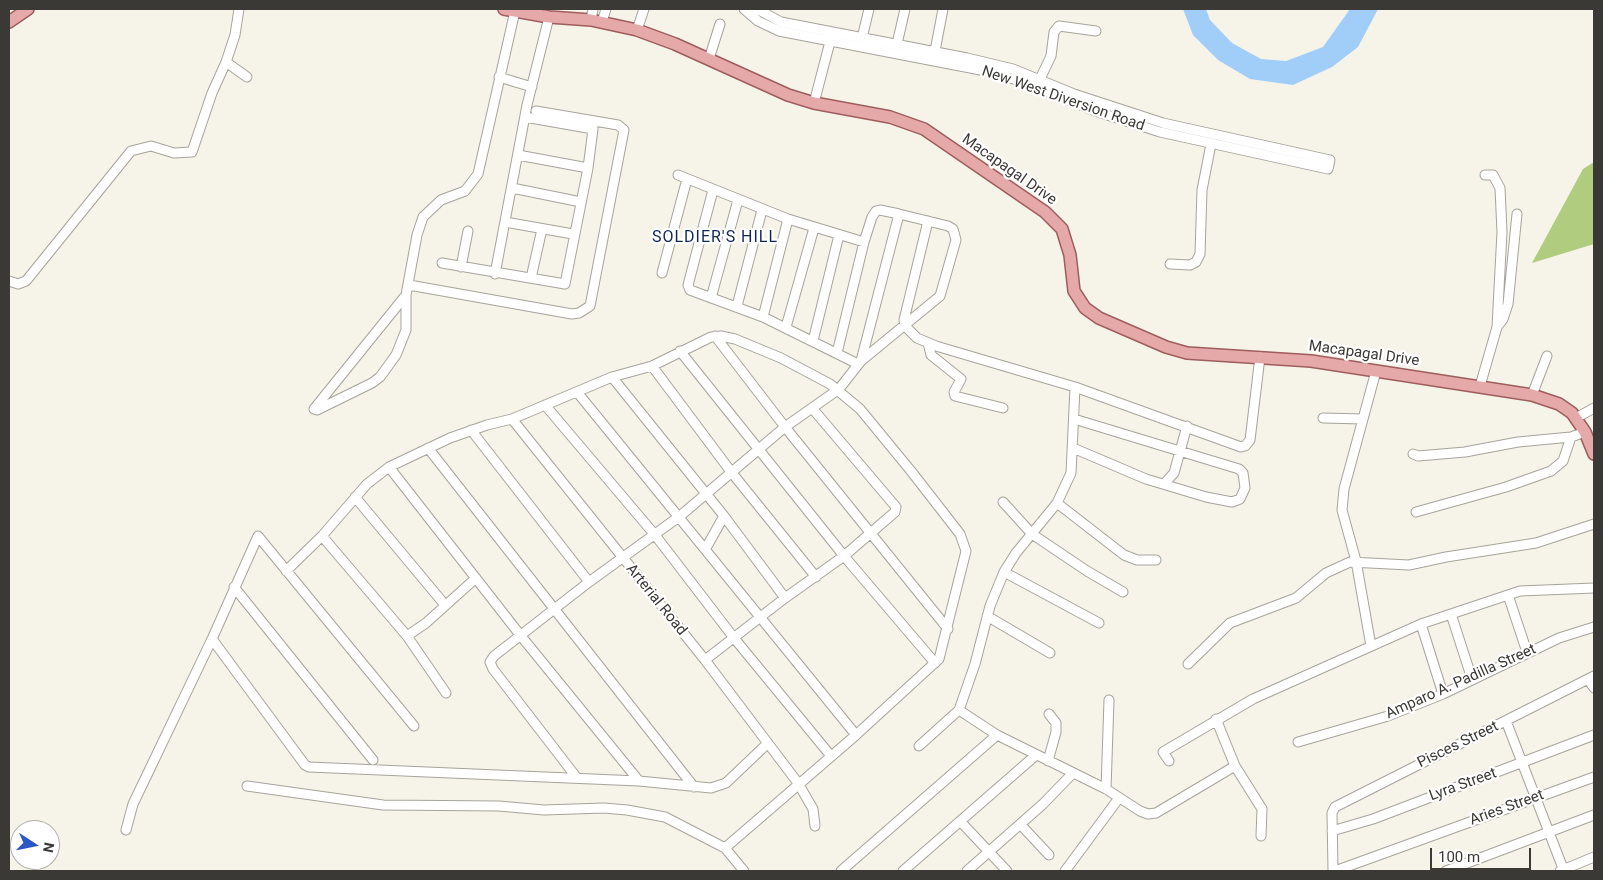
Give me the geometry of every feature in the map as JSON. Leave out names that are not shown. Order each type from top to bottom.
[{"type":"main road","points":[[9,22],[28,9]]},
{"type":"main road","name":"Macapagal Drive","points":[[516,10],[595,17],[637,30],[709,59],[788,95],[814,103],[890,117],[924,129],[1045,212],[1062,229],[1068,241],[1071,280],[1078,300],[1099,318],[1175,350],[1311,361],[1532,395],[1559,404],[1576,418],[1585,432],[1594,454]]},
{"type":"street","points":[[9,281],[18,284],[26,281],[131,151],[150,146],[179,153],[192,152],[212,93],[226,62],[235,35],[239,9]]},
{"type":"street","points":[[595,17],[606,9]]},
{"type":"street","points":[[637,30],[644,9]]},
{"type":"street","name":"New West Diversion Road","points":[[744,9],[758,21],[779,31],[831,37],[862,38],[993,63],[1098,102],[1163,123],[1329,165],[1211,144],[1130,123],[997,74],[831,37],[781,22],[760,10]]},
{"type":"street","points":[[862,38],[869,9]]},
{"type":"street","points":[[897,44],[905,9]]},
{"type":"street","points":[[935,52],[943,9]]},
{"type":"street","points":[[406,295],[315,407],[315,410],[372,383],[388,367],[406,330],[406,295],[417,235],[423,217],[441,200],[465,191],[478,174],[498,77],[516,10]]},
{"type":"street","points":[[495,274],[546,14]]},
{"type":"street","points":[[709,59],[720,24]]},
{"type":"street","points":[[1040,80],[1052,56],[1054,32],[1059,26],[1096,31]]},
{"type":"street","points":[[814,103],[831,37]]},
{"type":"street","points":[[226,62],[247,77]]},
{"type":"street","points":[[498,77],[532,86]]},
{"type":"street","points":[[409,285],[572,314],[579,314],[590,306],[624,130],[618,125],[536,111]]},
{"type":"street","points":[[442,263],[495,274],[565,284],[588,168],[593,129],[525,117]]},
{"type":"street","points":[[1170,264],[1190,265],[1196,262],[1200,254],[1202,190],[1211,144]]},
{"type":"street","points":[[518,155],[588,168]]},
{"type":"street","points":[[678,175],[762,210],[814,228],[864,242]]},
{"type":"street","points":[[1480,386],[1497,327],[1501,200],[1500,188],[1495,176],[1485,175]]},
{"type":"street","points":[[662,272],[687,179]]},
{"type":"street","points":[[512,188],[581,202]]},
{"type":"street","points":[[713,190],[688,285],[690,290],[738,306],[860,363]]},
{"type":"street","points":[[711,298],[738,200]]},
{"type":"street","points":[[738,306],[762,210]]},
{"type":"street","points":[[577,778],[493,669],[490,662],[494,656],[589,582],[680,516],[785,427],[838,389],[860,363],[942,293],[956,240],[953,229],[899,214],[880,210],[876,211],[864,242],[837,353]]},
{"type":"street","points":[[860,363],[899,214]]},
{"type":"street","points":[[1497,327],[1503,319],[1508,304],[1517,214]]},
{"type":"street","points":[[763,317],[788,219]]},
{"type":"street","points":[[928,221],[906,307],[905,326],[917,338],[928,343],[1075,387],[1187,426],[1237,446],[1248,444],[1260,357]]},
{"type":"street","points":[[505,222],[574,234]]},
{"type":"street","points":[[786,328],[814,228]]},
{"type":"street","points":[[531,278],[542,229]]},
{"type":"street","points":[[461,267],[468,231]]},
{"type":"street","points":[[813,341],[839,235]]},
{"type":"street","points":[[715,336],[785,427],[948,629]]},
{"type":"street","points":[[286,571],[322,536],[355,497],[378,474],[389,467],[471,430],[512,419],[612,377],[652,366],[680,351],[715,336],[735,339],[780,358],[838,389],[860,409],[960,534],[965,544],[964,565],[939,659],[725,848]]},
{"type":"street","points":[[928,343],[931,355],[961,379],[954,392],[955,396],[1003,408]]},
{"type":"street","points":[[680,351],[844,556],[935,663]]},
{"type":"street","points":[[1532,395],[1547,356]]},
{"type":"street","points":[[652,366],[732,473],[816,577]]},
{"type":"street","points":[[1371,646],[1356,561],[1342,510],[1344,489],[1376,371]]},
{"type":"street","points":[[612,377],[724,516],[785,598]]},
{"type":"street","points":[[918,746],[959,710],[975,664],[987,616],[1004,572],[1057,503],[1071,473],[1075,387]]},
{"type":"street","points":[[577,392],[856,734]]},
{"type":"street","points":[[545,405],[655,535],[734,638],[831,756]]},
{"type":"street","points":[[704,660],[844,556],[895,512],[896,507],[812,408]]},
{"type":"street","points":[[1576,418],[1594,408]]},
{"type":"street","points":[[1323,418],[1363,419]]},
{"type":"street","name":"Arterial Road","points":[[512,419],[704,660],[798,782],[813,808],[815,826]]},
{"type":"street","points":[[1073,448],[1164,484],[1206,497],[1232,502],[1240,499],[1243,495],[1243,473],[1239,469],[1074,419]]},
{"type":"street","points":[[1164,484],[1174,473],[1187,426]]},
{"type":"street","points":[[471,430],[589,582]]},
{"type":"street","points":[[1413,454],[1418,456],[1464,452],[1518,442],[1571,437],[1585,432]]},
{"type":"street","points":[[1416,512],[1506,487],[1551,471],[1563,460],[1571,437]]},
{"type":"street","points":[[428,448],[694,787]]},
{"type":"street","points":[[389,467],[521,636],[639,781]]},
{"type":"street","points":[[355,497],[445,605]]},
{"type":"street","points":[[1003,502],[1032,534],[1087,571],[1123,592]]},
{"type":"street","points":[[1057,503],[1124,555],[1137,560],[1156,560]]},
{"type":"street","points":[[706,548],[724,516]]},
{"type":"street","points":[[1188,664],[1230,624],[1296,598],[1326,573],[1339,566],[1356,561],[1394,566],[1409,565],[1446,556],[1536,543],[1594,524]]},
{"type":"street","points":[[126,830],[146,777],[258,536],[414,726]]},
{"type":"street","points":[[322,536],[407,636],[446,693]]},
{"type":"street","points":[[1004,572],[1099,623]]},
{"type":"street","points":[[407,636],[476,578]]},
{"type":"street","points":[[234,587],[373,760]]},
{"type":"street","points":[[1169,761],[1163,752],[1196,734],[1216,719],[1253,698],[1420,624],[1508,594],[1537,590],[1594,588]]},
{"type":"street","points":[[1508,594],[1527,652]]},
{"type":"street","points":[[1451,614],[1472,679]]},
{"type":"street","points":[[987,616],[1050,653]]},
{"type":"street","points":[[1420,624],[1443,694]]},
{"type":"street","name":"Amparo A. Padilla Street","points":[[1298,742],[1388,716],[1443,694],[1527,652],[1594,626]]},
{"type":"street","points":[[212,638],[305,765],[309,767],[639,781],[694,787],[719,787],[768,743]]},
{"type":"street","points":[[1591,678],[1594,688]]},
{"type":"street","name":"Pisces Street","points":[[1332,831],[1332,813],[1335,807],[1591,678]]},
{"type":"street","points":[[1106,789],[1109,700]]},
{"type":"street","points":[[959,710],[997,735],[1106,789],[1140,811],[1152,814],[1235,766]]},
{"type":"street","points":[[1048,714],[1056,723],[1056,732],[1048,761]]},
{"type":"street","points":[[1216,719],[1235,766],[1262,809],[1261,836]]},
{"type":"street","points":[[1506,721],[1523,762],[1562,871],[1594,856]]},
{"type":"street","points":[[841,871],[997,735]]},
{"type":"street","name":"Lyra Street","points":[[1332,831],[1373,819],[1594,735]]},
{"type":"street","points":[[903,871],[1036,755]]},
{"type":"street","points":[[967,871],[990,852],[1073,773]]},
{"type":"street","name":"Aries Street","points":[[1334,871],[1594,776]]},
{"type":"street","points":[[247,786],[383,805],[499,806],[544,810],[604,808],[627,810],[665,817],[725,848],[744,871]]},
{"type":"street","points":[[1065,871],[1119,798]]},
{"type":"street","points":[[1446,871],[1594,815]]},
{"type":"street","points":[[960,821],[1007,871]]},
{"type":"street","points":[[1020,824],[1049,855]]},
{"type":"street","points":[[1332,831],[1334,871]]},
{"type":"green space","points":[[1594,162],[1594,244],[1532,263],[1583,169]]},
{"type":"water","points":[[1183,9],[1206,9],[1210,20],[1232,43],[1261,59],[1286,61],[1323,47],[1350,9],[1378,9],[1358,47],[1332,67],[1293,85],[1250,79],[1218,60],[1193,35]]},
{"type":"district","name":"SOLDIER'S HILL","points":[[715,238]]}]
